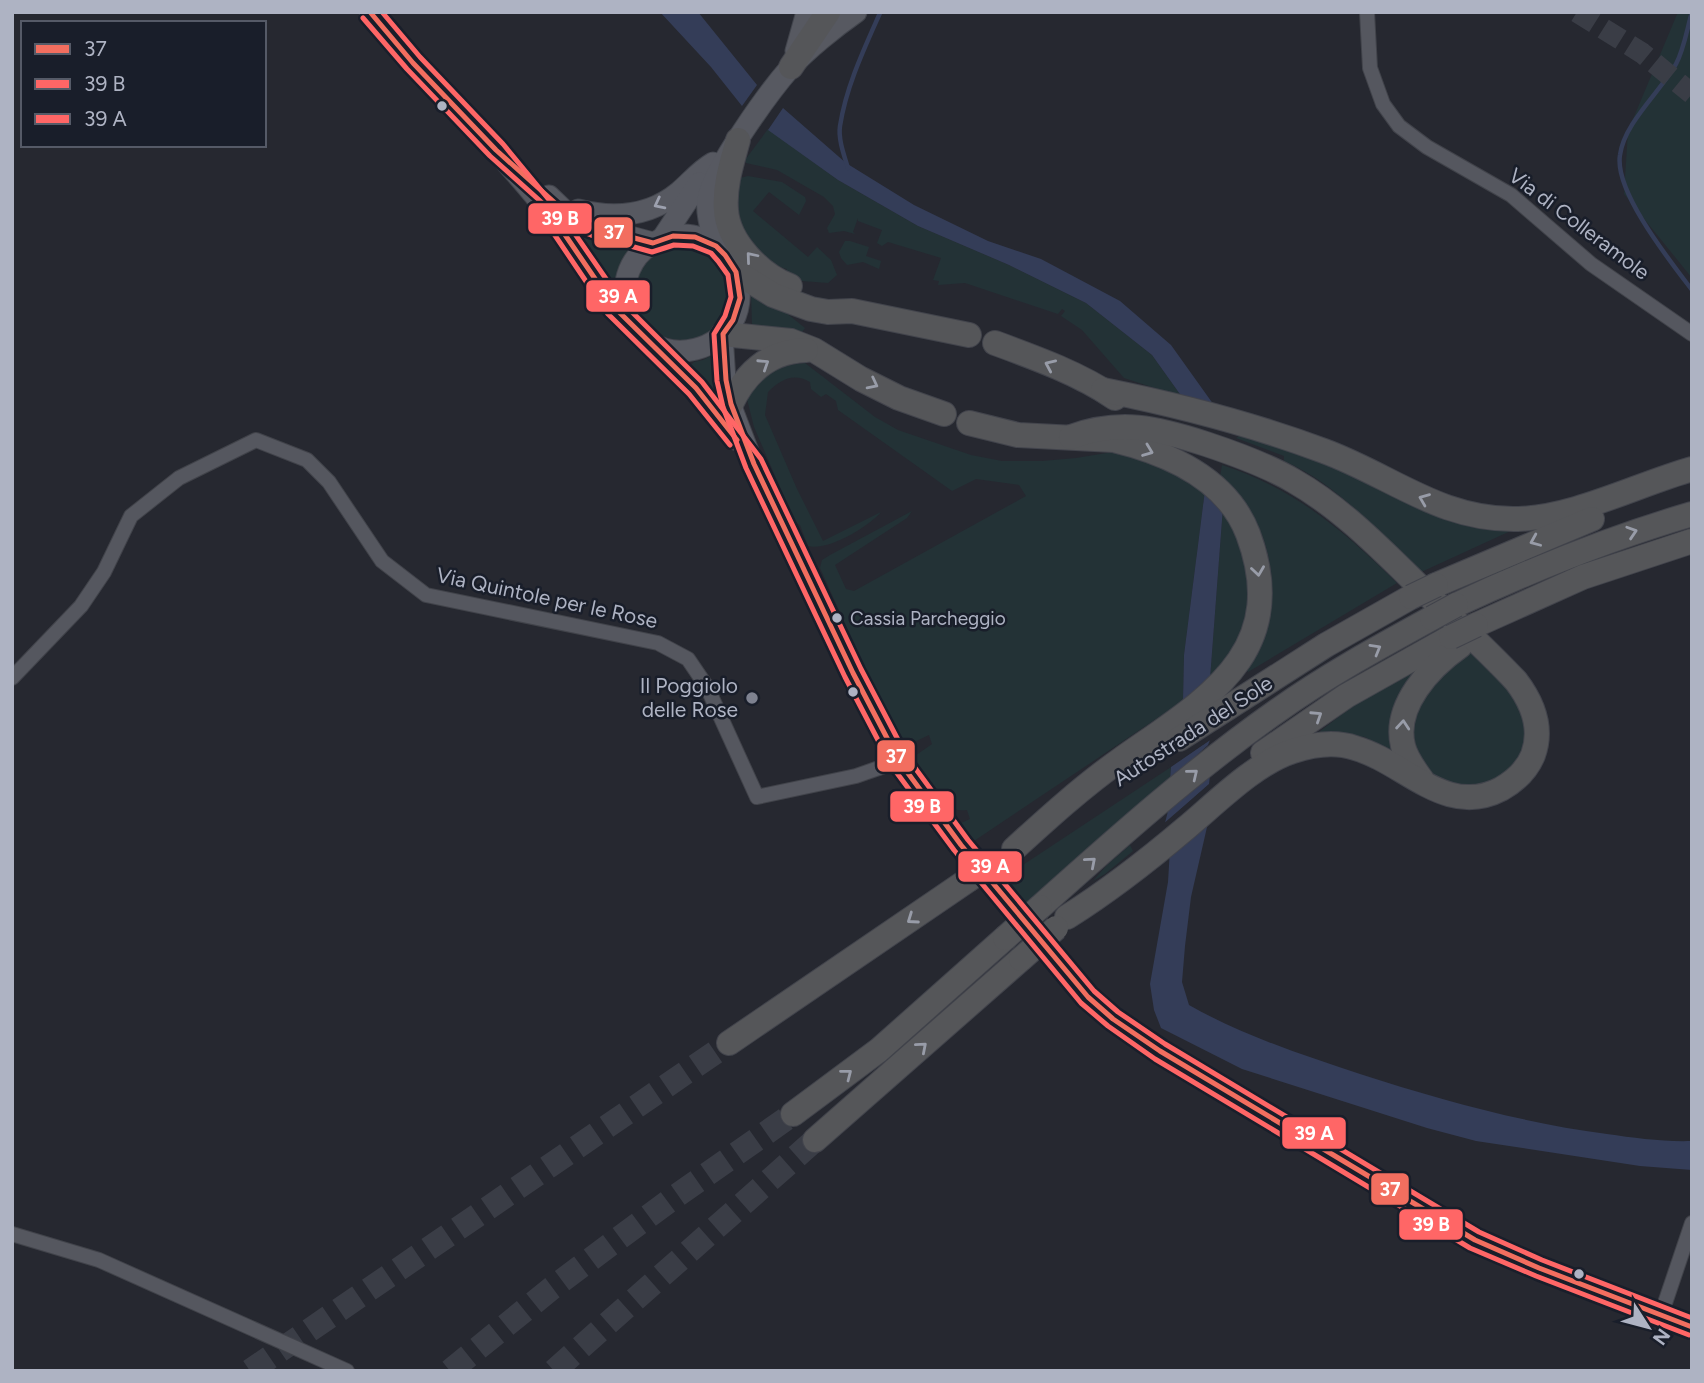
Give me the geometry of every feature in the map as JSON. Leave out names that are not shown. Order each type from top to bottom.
[{"type":"highway","points":[[791,67],[828,12]]},
{"type":"highway","points":[[738,140],[726,201],[729,223],[736,239],[762,270],[779,282],[831,299],[852,311]]},
{"type":"highway","points":[[736,272],[752,284],[792,302],[828,312],[852,311],[969,335]]},
{"type":"highway","points":[[723,334],[791,341],[814,350],[880,388],[944,414]]},
{"type":"highway","points":[[995,343],[1049,364],[1103,390],[1140,421],[1236,454],[1293,480],[1343,515],[1379,547],[1511,675],[1529,699],[1535,719],[1537,740],[1530,761],[1517,778],[1493,793],[1458,797],[1427,786],[1371,753],[1343,744],[1325,744],[1292,751],[1225,788]]},
{"type":"highway","points":[[730,404],[749,374],[763,362],[796,350],[814,350]]},
{"type":"highway","points":[[1103,390],[1169,403],[1325,452],[1352,463],[1412,495],[1450,510],[1489,518],[1531,518],[1556,514],[1692,469]]},
{"type":"highway","points":[[1071,437],[1104,427],[1140,421]]},
{"type":"highway","points":[[969,423],[1018,435],[1114,440],[1129,444],[1177,462],[1205,477],[1235,508],[1255,554],[1260,586],[1256,626],[1244,654],[1225,678],[1187,714],[1167,738]]},
{"type":"highway","name":"Autostrada del Sole","points":[[729,1043],[1004,855],[1167,738],[1223,709],[1326,645],[1411,597],[1549,535],[1692,485]]},
{"type":"highway","name":"Autostrada del Sole","points":[[793,1114],[879,1049],[1149,810],[1237,740],[1332,675],[1456,605],[1582,550],[1633,531],[1692,514]]},
{"type":"highway","points":[[815,1140],[1062,922],[1114,888],[1141,860],[1293,731],[1386,672],[1455,641],[1572,581],[1692,541]]},
{"type":"highway","points":[[1427,786],[1404,748],[1402,726],[1412,696],[1455,641]]},
{"type":"main road","points":[[370,12],[413,63],[496,150],[557,223],[615,308],[696,388],[754,464]]},
{"type":"main road","points":[[791,67],[807,12]]},
{"type":"main road","points":[[716,246],[708,213],[708,198],[719,172],[738,140],[791,67],[856,12]]},
{"type":"main road","points":[[632,324],[625,307],[624,288],[628,270],[638,255],[657,241],[713,163],[738,140]]},
{"type":"main road","points":[[496,150],[573,219],[593,228],[657,241],[690,236],[716,246],[725,255],[736,272],[740,298],[733,320],[723,334],[707,346],[687,351],[667,350],[649,342]]},
{"type":"main road","points":[[557,203],[605,216],[631,214],[657,207],[680,192],[699,171],[713,163]]},
{"type":"main road","points":[[723,334],[730,404],[754,464],[853,673],[899,761],[917,788],[1014,910],[1088,997],[1113,1019],[1160,1051],[1467,1236],[1539,1268],[1692,1327]]},
{"type":"street","name":"Via di Colleramole","points":[[1367,12],[1370,68],[1383,104],[1399,126],[1427,147],[1511,195],[1591,264],[1692,334]]},
{"type":"street","name":"Via Quintole per le Rose","points":[[12,678],[81,606],[103,572],[131,516],[179,478],[256,440],[307,460],[329,482],[382,561],[426,595],[658,643],[688,659],[707,687],[757,797],[856,776],[899,761]]},
{"type":"street","points":[[1661,1315],[1692,1223]]},
{"type":"street","points":[[12,1234],[99,1260],[347,1371]]},
{"type":"shaded area","points":[[1678,12],[1692,12],[1692,278],[1624,194],[1628,131]]},
{"type":"shaded area","points":[[768,129],[838,180],[918,226],[1009,265],[1086,303],[1152,355],[1182,397],[1124,378],[1082,330],[1061,316],[1065,311],[1062,309],[1058,314],[965,283],[938,285],[939,281],[933,280],[941,258],[888,242],[882,246],[877,243],[882,230],[858,221],[858,218],[853,232],[855,234],[844,231],[829,233],[827,228],[835,214],[833,206],[824,197],[777,170],[746,163],[745,160]]},
{"type":"shaded area","points":[[748,176],[782,182],[805,197],[806,201],[799,215],[769,192],[753,211],[808,257],[817,247],[831,260],[837,275],[828,283],[802,281],[784,273],[787,269],[765,258],[747,239],[737,219],[736,179]]},
{"type":"shaded area","points":[[555,209],[632,248],[622,259],[614,283],[610,283]]},
{"type":"shaded area","points":[[845,241],[869,247],[866,256],[881,261],[879,269],[863,262],[847,265],[839,252]]},
{"type":"shaded area","points":[[682,246],[700,249],[715,260],[726,275],[729,293],[726,311],[715,326],[700,337],[682,340],[664,337],[649,326],[638,311],[635,293],[638,275],[649,260],[664,249]]},
{"type":"shaded area","points":[[751,293],[775,304],[805,328],[802,332],[754,326]]},
{"type":"shaded area","points":[[718,352],[741,437],[689,367],[694,362]]},
{"type":"shaded area","points":[[805,363],[875,417],[898,430],[971,455],[1002,461],[1042,461],[1119,451],[1174,469],[1205,490],[1184,655],[1183,701],[974,841],[961,823],[970,819],[967,810],[956,810],[939,801],[912,758],[932,744],[929,735],[906,746],[873,686],[820,568],[822,560],[830,555],[912,511],[907,518],[835,565],[846,589],[854,591],[1026,496],[1019,485],[976,479],[952,491],[838,410],[836,401],[826,394],[821,397],[811,389],[810,382],[798,378],[787,379],[768,392],[765,415],[823,541],[881,512],[848,536],[826,545],[808,546],[754,427],[747,399],[771,373],[786,366]]},
{"type":"shaded area","points":[[1239,436],[1283,448],[1517,528],[1417,574],[1340,496],[1304,471],[1284,461],[1284,456],[1236,438]]},
{"type":"shaded area","points":[[1222,465],[1272,486],[1317,513],[1397,583],[1248,672],[1247,669],[1264,635],[1271,610],[1271,567],[1266,546],[1248,508],[1220,477]]},
{"type":"shaded area","points":[[1223,507],[1229,512],[1253,585],[1238,649],[1210,679]]},
{"type":"shaded area","points":[[1467,647],[1521,700],[1527,737],[1518,761],[1487,788],[1439,782],[1416,759],[1411,745],[1413,710]]},
{"type":"shaded area","points":[[1418,669],[1397,755],[1365,737],[1319,732],[1358,702]]},
{"type":"shaded area","points":[[1171,767],[1170,780],[1028,907],[1006,876]]},
{"type":"shaded area","points":[[1130,845],[1133,851],[1093,881],[1107,865]]},
{"type":"water","points":[[660,12],[698,12],[757,85],[742,106],[711,67]]},
{"type":"water","points":[[783,108],[846,163],[914,205],[988,241],[1041,259],[1120,301],[1171,345],[1216,408],[1182,397],[1152,355],[1086,303],[1009,265],[918,226],[838,180],[768,130]]},
{"type":"water","points":[[1205,490],[1223,507],[1210,679],[1183,701],[1184,655]]},
{"type":"water","points":[[1210,740],[1208,745],[1170,780],[1171,767]]},
{"type":"water","points":[[1210,775],[1209,784],[1165,823],[1168,811]]},
{"type":"water","points":[[1210,814],[1191,897],[1185,946],[1182,982],[1189,1005],[1230,1026],[1294,1052],[1452,1102],[1576,1129],[1650,1139],[1692,1141],[1692,1170],[1640,1166],[1476,1141],[1427,1128],[1242,1069],[1161,1028],[1154,1010],[1150,984],[1168,882],[1170,849]]},
{"type":"pier","points":[[1208,737],[1213,738],[1167,769],[1169,764]]},
{"type":"pier","points":[[1213,781],[1212,787],[1167,826],[1162,825]]},
{"type":"waterway","points":[[1692,12],[1676,64],[1628,131],[1620,155],[1620,170],[1634,206],[1692,290]]},
{"type":"waterway","points":[[848,168],[840,136],[843,111],[856,68],[880,13]]},
{"type":"tunnel","points":[[1577,12],[1642,53],[1692,94]]},
{"type":"tunnel","points":[[250,1371],[729,1043]]},
{"type":"tunnel","points":[[450,1371],[552,1288],[793,1114]]},
{"type":"tunnel","points":[[554,1371],[815,1140]]},
{"type":"transit line","name":"37","points":[[370,12],[413,63],[496,150],[573,219],[653,243],[673,236],[695,237],[716,246],[725,255],[736,272],[740,298],[733,320],[723,334],[726,380],[731,404],[754,464],[853,673],[899,761],[961,845],[1088,997],[1113,1019],[1160,1051],[1475,1240],[1539,1268],[1692,1327]]},
{"type":"transit line","points":[[382,12],[420,57],[503,144],[564,218],[622,302],[702,382],[761,459],[861,669],[907,757],[968,840],[1094,991],[1118,1012],[1165,1044],[1479,1232],[1542,1260],[1692,1318]]},
{"type":"transit line","points":[[363,18],[407,69],[490,156],[568,226],[652,252],[674,245],[693,246],[711,253],[718,261],[728,275],[731,297],[725,316],[714,334],[717,381],[723,407],[746,468],[845,677],[891,765],[954,850],[1081,1003],[1155,1059],[1470,1248],[1689,1335]]},
{"type":"transit line","name":"37","points":[[541,205],[557,223],[615,308],[696,388],[737,440]]},
{"type":"transit line","points":[[534,211],[550,228],[608,314],[689,394],[730,445]]},
{"type":"place","name":"Cassia Parcheggio","points":[[837,618]]},
{"type":"place","name":"Il Poggiolo delle Rose","points":[[752,698]]}]
